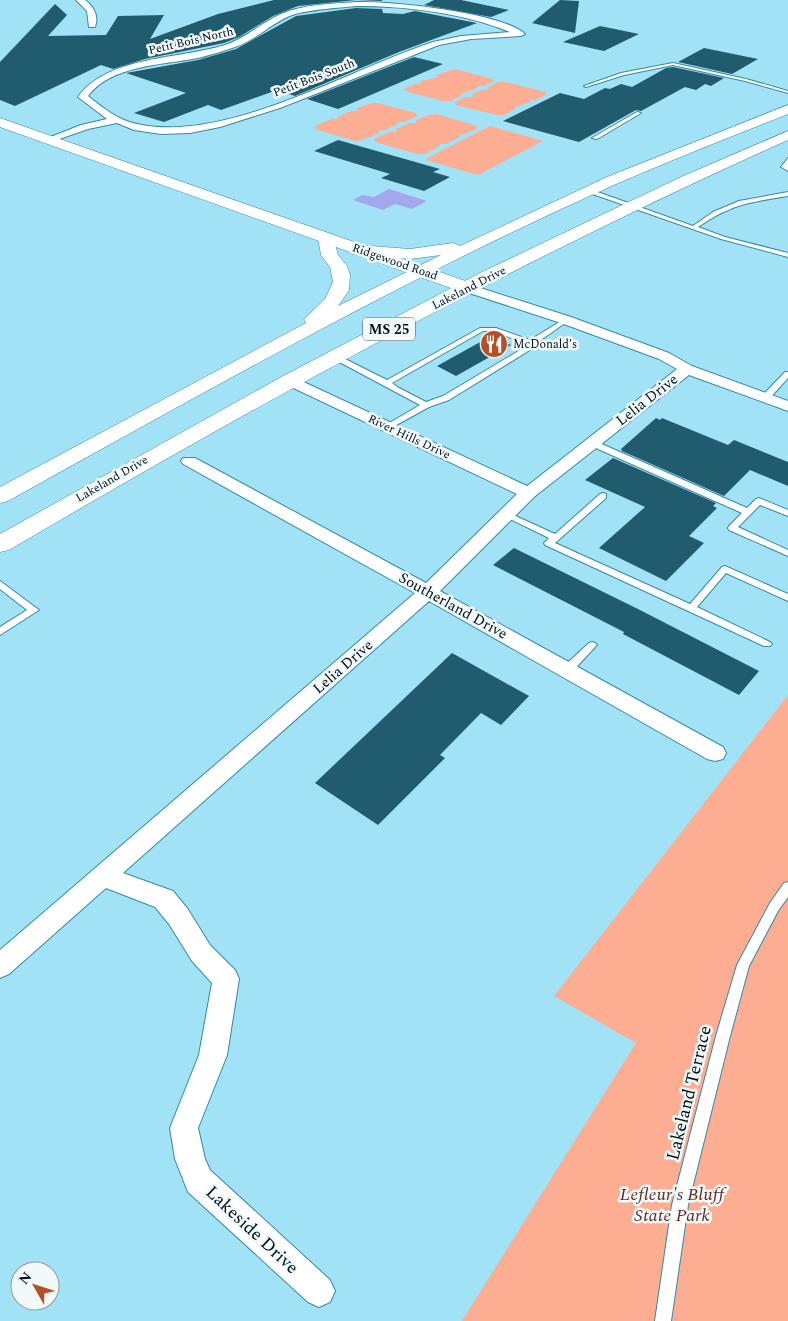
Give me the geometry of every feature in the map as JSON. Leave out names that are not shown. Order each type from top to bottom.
[{"type":"main road","name":"MS 25","points":[[0,496],[256,357],[488,238],[590,191],[788,109]]},
{"type":"main road","name":"Ridgewood Road","points":[[0,122],[468,288]]},
{"type":"main road","name":"Lakeland Drive","points":[[0,544],[171,445],[334,357],[632,205],[788,135]]},
{"type":"main road","points":[[256,357],[323,311],[337,297],[342,275],[339,266],[331,257],[326,238]]},
{"type":"main road","points":[[358,250],[410,254],[443,251],[488,238]]},
{"type":"street","points":[[80,0],[89,6],[93,15],[92,25]]},
{"type":"street","name":"Petit Bois North","points":[[114,121],[83,97],[86,89],[94,83],[108,76],[166,58],[199,54],[237,44],[254,36],[267,25],[291,13],[356,4],[407,5],[498,24],[521,34]]},
{"type":"street","name":"Petit Bois South","points":[[114,121],[136,128],[163,130],[200,129],[248,117],[441,42],[521,34]]},
{"type":"street","points":[[54,142],[95,131],[114,121]]},
{"type":"street","name":"Ridgewood Road","points":[[468,288],[566,320],[664,356],[687,369],[788,406]]},
{"type":"street","name":"Lelia Drive","points":[[0,966],[428,592],[528,493],[687,369]]},
{"type":"street","name":"River Hills Drive","points":[[290,381],[528,493]]},
{"type":"street","name":"Southerland Drive","points":[[189,461],[715,753]]},
{"type":"street","name":"Lakeside Drive","points":[[103,876],[164,899],[178,916],[201,953],[226,979],[213,1055],[184,1128],[190,1159],[199,1181],[319,1291]]},
{"type":"lane","points":[[586,86],[624,74],[673,64],[746,80],[788,92]]},
{"type":"lane","points":[[595,138],[639,113]]},
{"type":"lane","points":[[788,160],[784,167],[788,168]]},
{"type":"lane","points":[[590,191],[740,243],[788,254]]},
{"type":"lane","points":[[695,228],[715,213],[741,202],[788,194]]},
{"type":"lane","points":[[389,428],[426,405],[446,398],[531,347],[531,343],[566,320]]},
{"type":"lane","points":[[387,383],[482,329],[494,329],[531,343]]},
{"type":"lane","points":[[334,357],[426,405]]},
{"type":"lane","points":[[766,397],[788,374]]},
{"type":"lane","points":[[592,443],[748,512]]},
{"type":"lane","points":[[603,496],[548,543],[766,644]]},
{"type":"lane","points":[[788,513],[759,501],[732,528],[788,553]]},
{"type":"lane","points":[[506,515],[556,538]]},
{"type":"lane","points":[[691,608],[725,569],[788,598]]},
{"type":"lane","points":[[0,632],[34,610],[1,586]]},
{"type":"lane","points":[[567,670],[592,645]]},
{"type":"lane","name":"Lakeland Terrace","points":[[663,1321],[680,1205],[743,965],[774,907],[788,887]]},
{"type":"green space","points":[[455,69],[493,79],[494,81],[483,86],[477,86],[477,88],[461,94],[461,96],[450,101],[443,101],[405,91],[404,89],[415,84],[421,84],[421,81],[438,77],[437,75]]},
{"type":"green space","points":[[499,82],[506,82],[547,94],[515,107],[515,109],[504,115],[456,105],[455,102],[466,97],[473,97],[472,94],[489,89],[488,87]]},
{"type":"green space","points":[[371,103],[416,113],[417,116],[404,122],[398,122],[398,124],[378,131],[379,133],[362,140],[355,141],[315,129],[315,126],[331,119],[338,119],[337,117],[351,111],[358,111],[357,108]]},
{"type":"green space","points":[[436,114],[477,126],[478,128],[459,135],[459,137],[446,144],[440,144],[440,146],[425,154],[417,154],[375,142],[374,139],[390,132],[397,132],[396,129],[410,123],[416,123],[416,120],[429,115]]},
{"type":"green space","points":[[490,126],[543,141],[478,175],[426,160],[427,158]]},
{"type":"green space","name":"Lefleur's Bluff State Park","points":[[788,695],[788,1321],[462,1321],[636,1043],[554,996]]},
{"type":"water","points":[[389,189],[427,201],[412,209],[395,204],[383,210],[353,200],[362,195],[374,197]]},
{"type":"building","points":[[274,0],[356,0],[298,6],[273,16],[239,37],[224,43],[145,59],[113,69],[101,65],[15,106],[0,100],[0,62],[55,4],[67,15],[48,36],[106,35],[118,16],[164,15],[150,39],[218,14]]},
{"type":"building","points":[[434,0],[461,0],[509,10],[491,17],[424,5]]},
{"type":"building","points":[[560,0],[579,1],[575,33],[532,23]]},
{"type":"building","points":[[356,8],[382,9],[383,13],[403,14],[415,11],[477,23],[399,52],[295,96],[277,90],[221,110],[208,105],[164,122],[134,113],[186,93],[126,73],[198,60],[236,49],[296,16]]},
{"type":"building","points":[[600,26],[639,34],[604,51],[563,42]]},
{"type":"building","points":[[704,48],[758,59],[732,74],[678,62]]},
{"type":"building","points":[[414,57],[443,64],[338,109],[307,99]]},
{"type":"building","points":[[673,67],[724,78],[711,86],[705,84],[696,90],[685,87],[641,111],[636,110],[579,142],[503,121],[560,93],[584,99],[605,88],[610,89],[621,84],[632,87],[666,68]]},
{"type":"building","points":[[338,140],[440,169],[433,172],[450,177],[424,191],[381,178],[390,174],[314,151]]},
{"type":"building","points":[[491,336],[511,345],[456,376],[437,366]]},
{"type":"building","points":[[656,418],[660,420],[662,418],[728,445],[734,440],[788,462],[788,486],[750,470],[724,496],[622,451],[621,449]]},
{"type":"building","points":[[613,458],[716,503],[713,506],[717,508],[689,536],[704,543],[666,581],[599,548],[645,507],[585,480]]},
{"type":"building","points":[[514,548],[759,671],[739,695],[623,634],[624,632],[493,565]]},
{"type":"building","points":[[452,653],[529,696],[501,725],[481,713],[440,755],[445,758],[378,825],[315,783]]},
{"type":"place","name":"McDonald's","points":[[494,344]]}]
